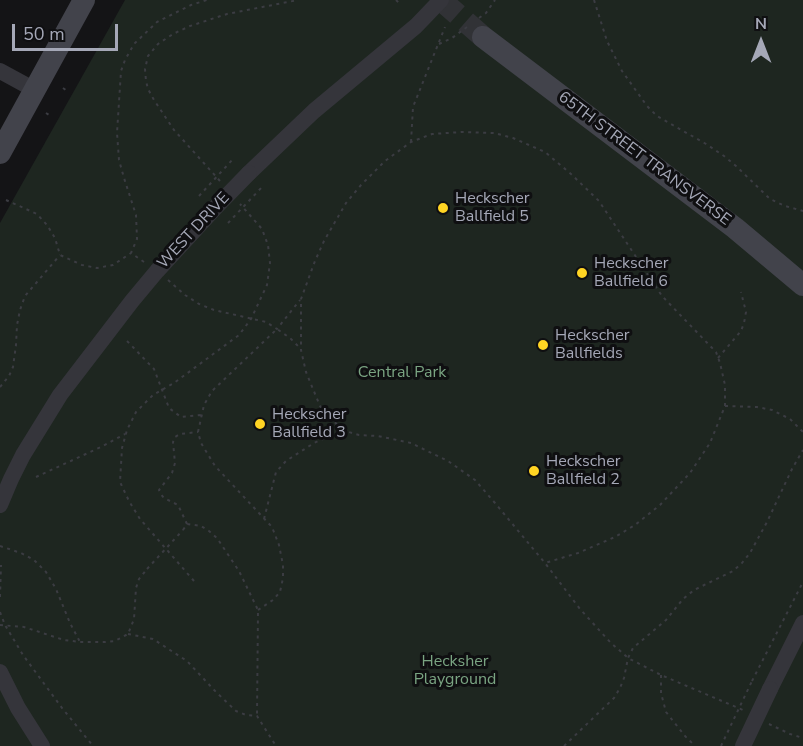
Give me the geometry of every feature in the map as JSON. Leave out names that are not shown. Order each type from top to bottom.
[{"type":"main road","points":[[0,153],[84,0]]},
{"type":"main road","name":"65TH STREET TRANSVERSE","points":[[483,37],[735,228],[803,285]]},
{"type":"street","name":"WEST DRIVE","points":[[0,505],[23,455],[60,395],[157,271],[249,173],[314,111],[416,26],[441,0]]},
{"type":"street","points":[[0,71],[34,90]]},
{"type":"street","points":[[743,746],[803,622]]},
{"type":"street","points":[[0,672],[18,708],[42,746]]},
{"type":"path","points":[[6,200],[37,214],[55,238],[60,255],[82,265],[97,268],[113,265],[131,253],[137,239],[137,226],[134,206],[119,160],[117,133],[121,71],[134,44],[157,22],[191,5],[207,0]]},
{"type":"path","points":[[221,183],[174,130],[154,100],[146,81],[145,69],[148,56],[158,44],[190,26],[227,14],[298,0]]},
{"type":"path","points":[[396,0],[401,5]]},
{"type":"path","points":[[594,0],[607,41],[622,71],[647,106],[657,116],[724,156],[770,199],[803,212]]},
{"type":"path","points":[[411,142],[413,107],[445,27]]},
{"type":"path","points":[[63,88],[67,91]]},
{"type":"path","points":[[46,113],[52,117]]},
{"type":"path","points":[[258,610],[280,592],[283,565],[279,545],[272,527],[215,466],[201,443],[198,432],[204,405],[212,391],[277,329],[301,298],[315,261],[338,214],[361,185],[375,170],[411,142],[432,134],[494,133],[513,138],[545,152],[599,201],[662,296],[716,352],[718,358],[725,385],[725,406],[710,443],[690,473],[660,505],[635,525],[578,554],[544,563]]},
{"type":"path","points":[[199,195],[234,158]]},
{"type":"path","points":[[228,223],[263,186]]},
{"type":"path","points":[[194,581],[140,519],[129,501],[120,482],[122,448],[136,412],[161,389],[174,383],[239,335],[267,285],[270,263],[268,245],[262,229],[235,197]]},
{"type":"path","points":[[131,253],[199,304],[214,310],[266,322],[290,338],[301,350]]},
{"type":"path","points":[[0,387],[13,367],[17,325],[25,296],[60,255]]},
{"type":"path","points":[[718,358],[741,331],[744,323],[746,312],[741,292]]},
{"type":"path","points":[[301,298],[301,350],[306,372],[320,406],[342,430],[411,443],[448,461],[468,474],[483,489],[586,617],[628,658],[661,675],[735,706]]},
{"type":"path","points":[[127,340],[154,369],[169,408],[181,417],[201,415]]},
{"type":"path","points":[[725,406],[772,410],[790,419],[803,432]]},
{"type":"path","points":[[264,519],[276,472],[286,461],[314,443],[342,430]]},
{"type":"path","points":[[187,524],[178,505],[164,498],[159,490],[172,473],[175,463],[173,442],[175,437],[180,434],[198,432]]},
{"type":"path","points":[[36,477],[126,434]]},
{"type":"path","points":[[564,746],[614,698],[621,688],[628,658],[633,648],[666,620],[683,599],[694,590],[733,571],[742,563],[756,543],[803,450]]},
{"type":"path","points":[[128,634],[134,619],[136,588],[139,579],[187,524]]},
{"type":"path","points":[[187,524],[201,526],[217,538],[239,571],[258,610],[257,716],[276,746]]},
{"type":"path","points":[[0,546],[34,560],[46,572],[80,642]]},
{"type":"path","points":[[0,597],[1,565]]},
{"type":"path","points":[[722,746],[752,681],[803,582]]},
{"type":"path","points":[[0,612],[23,655],[93,746]]},
{"type":"path","points":[[0,625],[24,627],[64,640],[80,642],[105,642],[128,634],[153,639],[187,661],[236,711],[257,716]]},
{"type":"path","points":[[661,675],[661,693],[666,712],[695,746]]},
{"type":"path","points":[[773,726],[803,738]]},
{"type":"green space","name":"Central Park","points":[[125,0],[803,0],[803,746],[0,746],[0,223]]},
{"type":"tunnel","points":[[441,0],[483,37]]},
{"type":"place","name":"Heckscher Ballfield 5","points":[[443,208]]},
{"type":"place","name":"Heckscher Ballfield 6","points":[[582,273]]},
{"type":"place","name":"Heckscher Ballfields","points":[[543,345]]},
{"type":"place","name":"Heckscher Ballfield 3","points":[[260,424]]},
{"type":"place","name":"Heckscher Ballfield 2","points":[[534,471]]},
{"type":"park label","name":"Hecksher Playground","points":[[455,671]]}]
